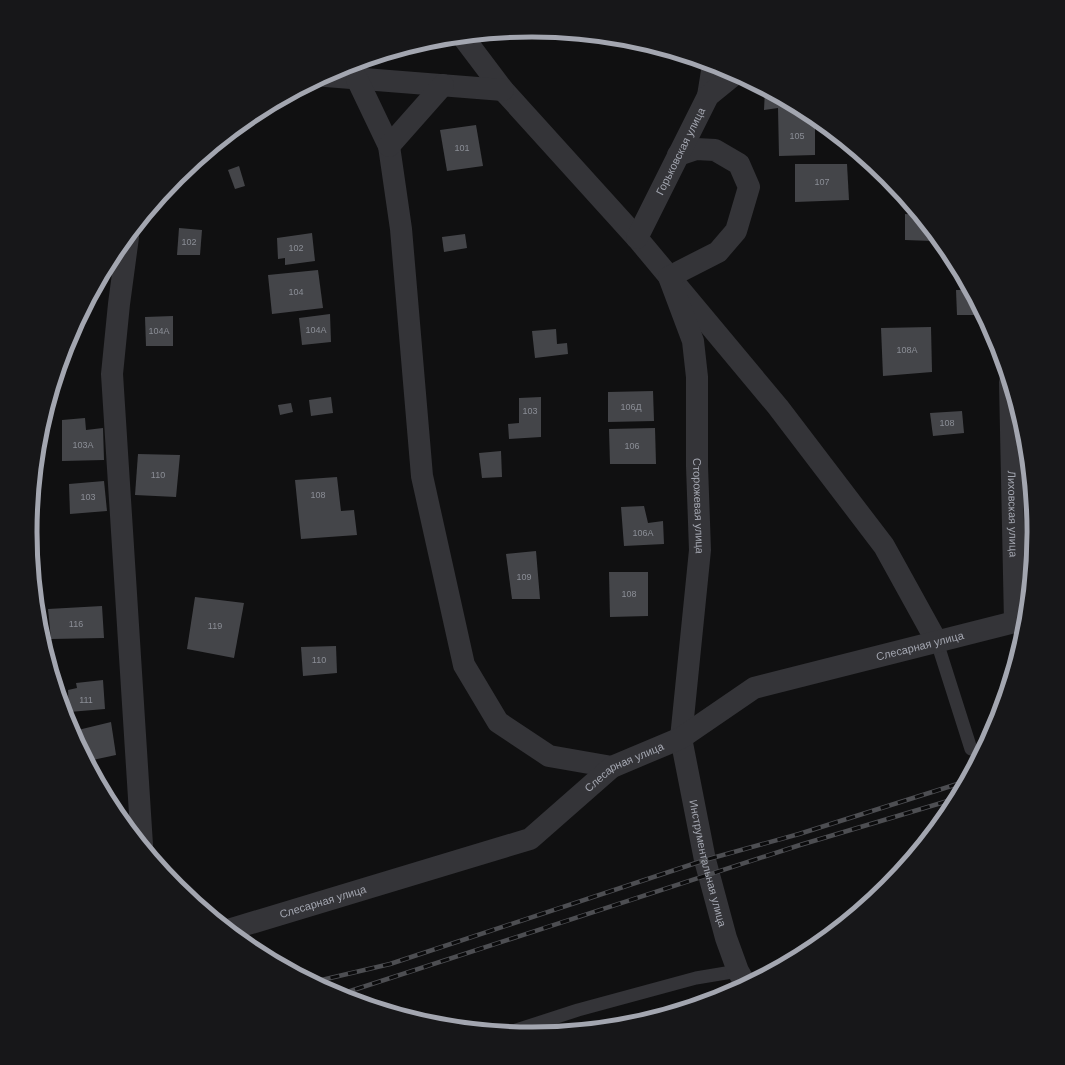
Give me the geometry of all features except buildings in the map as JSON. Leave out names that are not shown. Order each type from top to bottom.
[{"type":"street","points":[[466,41],[503,90],[637,238],[778,407],[884,546],[937,642]]},
{"type":"street","points":[[708,96],[712,71]]},
{"type":"street","points":[[339,77],[503,90]]},
{"type":"street","points":[[357,78],[389,146],[401,229],[422,476],[464,665],[498,722],[549,756],[612,767]]},
{"type":"street","name":"Горьковская улица","points":[[637,238],[708,96],[730,78]]},
{"type":"street","points":[[389,146],[443,85]]},
{"type":"street","points":[[669,277],[718,252],[736,231],[749,187],[739,164],[715,150],[696,149],[678,155]]},
{"type":"street","points":[[126,250],[118,304],[112,374],[141,837]]},
{"type":"street","name":"Сторожевая улица","points":[[669,277],[693,342],[697,377],[697,466],[700,550],[681,738]]},
{"type":"street","name":"Лиховская улица","points":[[1011,404],[1021,614]]},
{"type":"street","name":"Слесарная улица","points":[[234,928],[530,839],[612,767],[681,738],[754,688],[1020,620]]},
{"type":"street","name":"Инструментальная улица","points":[[681,738],[705,860],[726,938],[742,978]]},
{"type":"lane","points":[[937,642],[971,749]]},
{"type":"lane","points":[[521,1028],[578,1010],[696,978],[742,978]]},
{"type":"railway","points":[[320,980],[390,964],[705,860],[799,834],[960,783]]},
{"type":"railway","points":[[348,992],[800,845],[949,801]]}]
